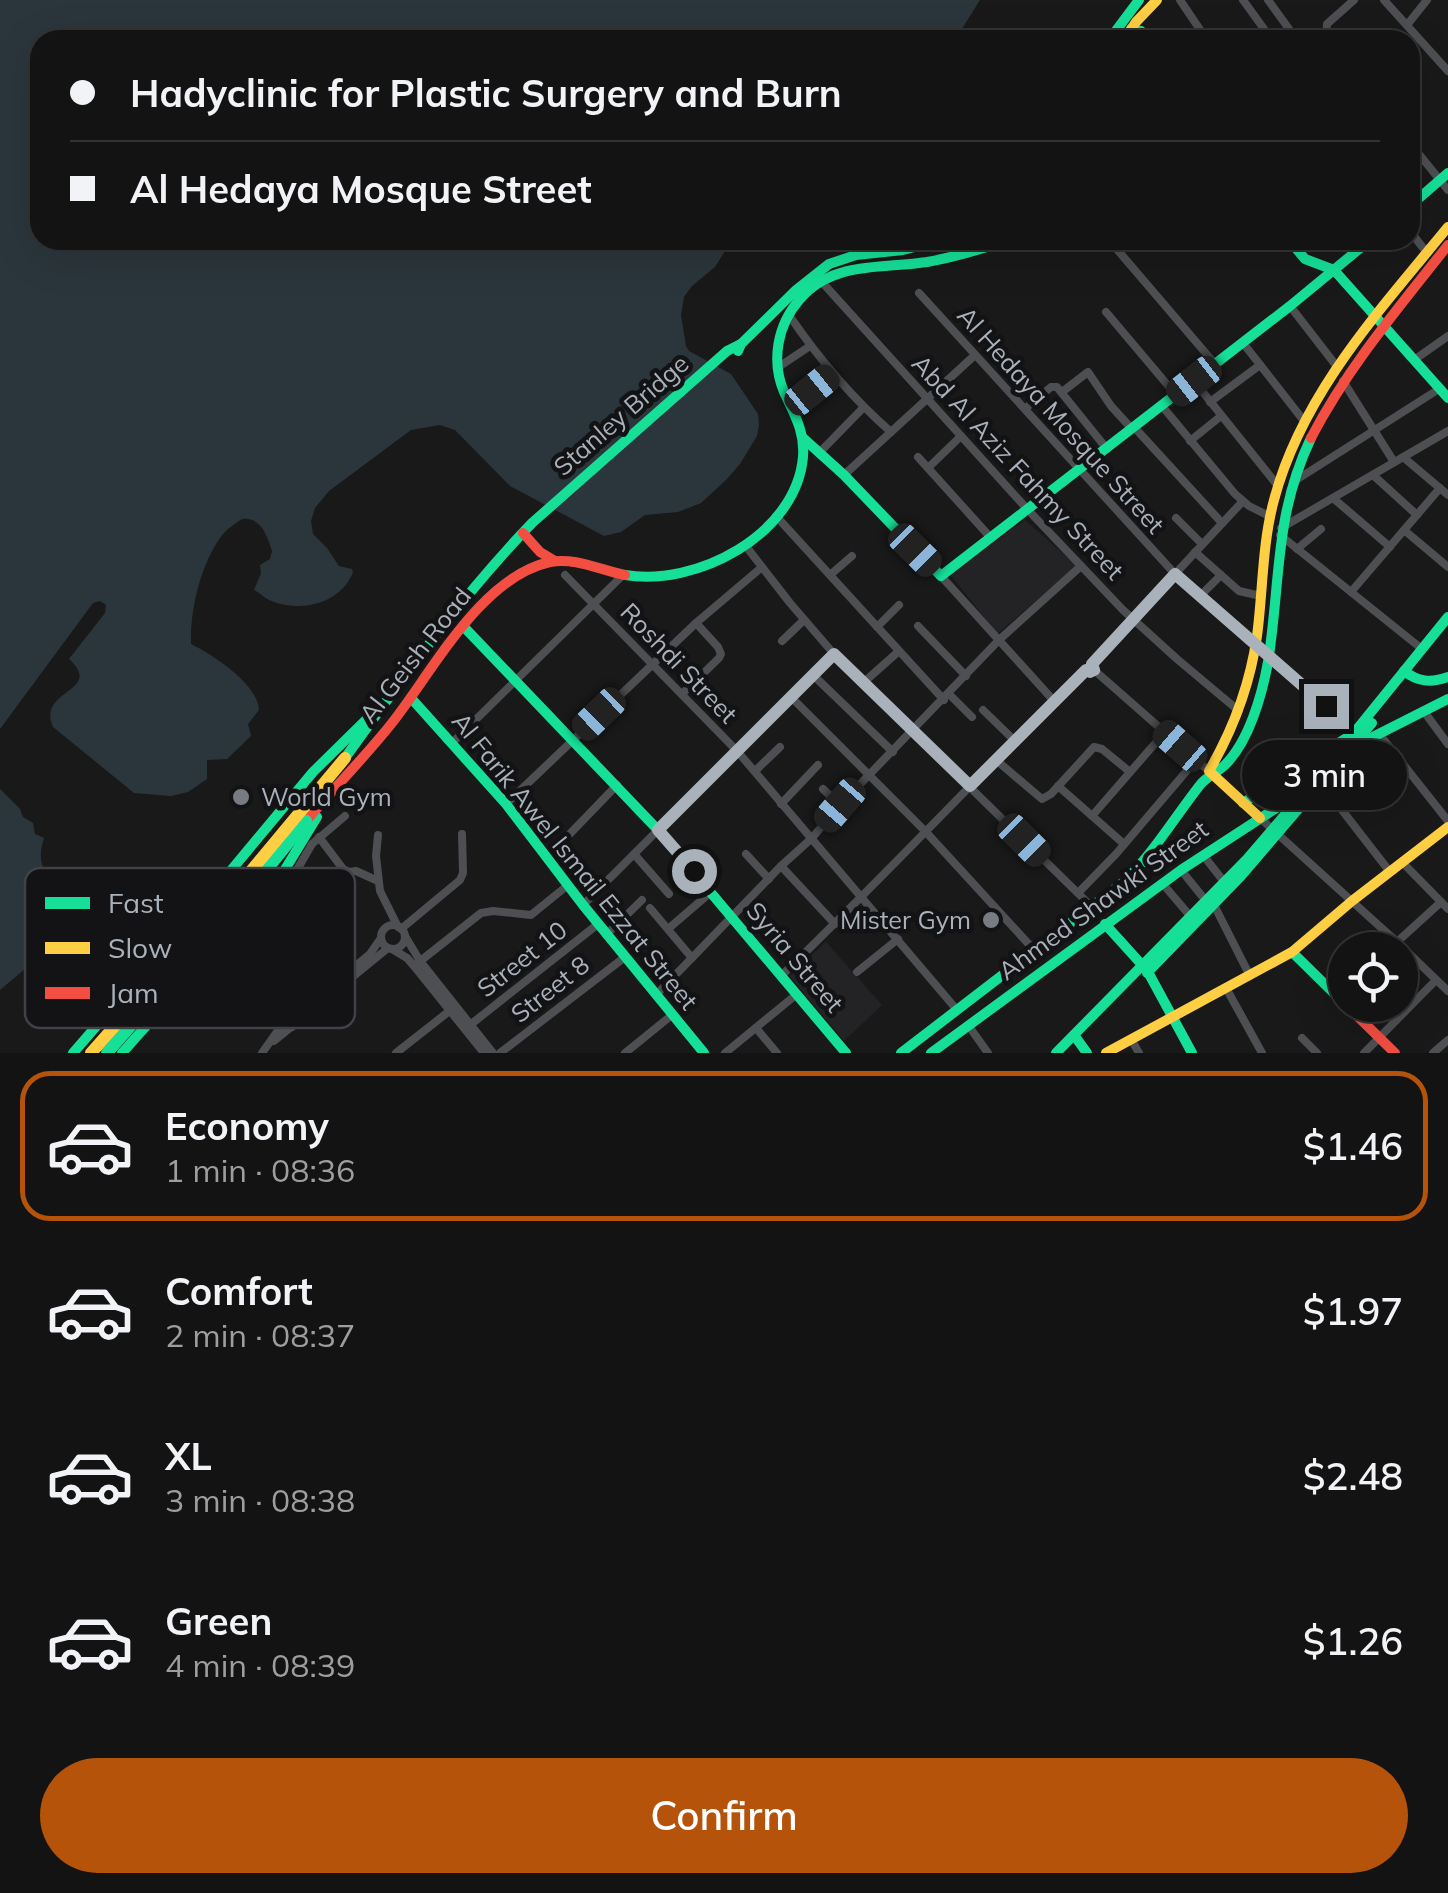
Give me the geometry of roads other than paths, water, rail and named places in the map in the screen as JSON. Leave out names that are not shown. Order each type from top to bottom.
[{"type":"main road","points":[[1115,30],[1139,0]]},
{"type":"main road","points":[[1131,30],[1158,0]]},
{"type":"main road","points":[[1420,195],[1445,181]]},
{"type":"main road","points":[[1210,772],[1239,711],[1254,658],[1270,516],[1304,421],[1448,227]]},
{"type":"main road","points":[[1380,322],[1448,246]]},
{"type":"main road","name":"Stanley Bridge","points":[[530,527],[733,358],[742,343],[806,281],[829,264],[856,255],[903,250]]},
{"type":"main road","points":[[530,527],[540,552],[556,561],[577,562],[623,575],[655,577],[687,572],[723,558],[776,516],[800,474],[804,450],[800,421],[782,386],[778,368],[780,335],[798,301],[821,280],[835,274],[940,260],[974,250]]},
{"type":"main road","points":[[1297,250],[1305,259],[1334,270],[1444,392]]},
{"type":"main road","points":[[803,438],[844,474],[942,576],[1358,250]]},
{"type":"main road","points":[[1210,772],[1224,767],[1262,690],[1280,531],[1293,482],[1340,375]]},
{"type":"main road","name":"Al Geish Road","points":[[253,868],[345,758],[456,607],[530,527]]},
{"type":"main road","name":"Al Geish Road","points":[[268,868],[411,698],[485,600],[498,587],[531,568],[556,561]]},
{"type":"main road","points":[[1407,674],[1448,617]]},
{"type":"main road","name":"Syria Street","points":[[464,627],[618,785],[846,1053]]},
{"type":"main road","points":[[1056,1053],[1210,903],[1448,629]]},
{"type":"main road","points":[[1407,674],[1426,682],[1448,677]]},
{"type":"main road","name":"Al Farik Awel Ismail Ezzat Street","points":[[411,698],[506,804],[698,1051]]},
{"type":"main road","points":[[1243,802],[1354,737],[1380,735],[1448,700]]},
{"type":"main road","points":[[232,868],[354,729],[385,702]]},
{"type":"main road","points":[[1145,969],[1190,917],[1210,903],[1224,882],[1322,784],[1354,737]]},
{"type":"main road","points":[[1210,772],[1260,818]]},
{"type":"main road","name":"Ahmed Shawki Street","points":[[901,1053],[1125,881],[1144,862],[1210,772]]},
{"type":"main road","name":"Ahmed Shawki Street","points":[[931,1053],[1162,883],[1305,790]]},
{"type":"main road","points":[[286,868],[329,796]]},
{"type":"main road","points":[[1106,1053],[1292,952],[1447,828]]},
{"type":"main road","points":[[1105,924],[1145,969],[1192,1053]]},
{"type":"main road","points":[[1292,952],[1328,986]]},
{"type":"main road","points":[[1364,1022],[1396,1053]]},
{"type":"main road","points":[[73,1053],[94,1028]]},
{"type":"main road","name":"Al Geish Road","points":[[91,1053],[113,1028]]},
{"type":"main road","name":"Al Geish Road","points":[[107,1053],[129,1028]]},
{"type":"main road","points":[[138,1028],[139,1033]]},
{"type":"main road","points":[[122,1053],[143,1028]]},
{"type":"main road","points":[[1065,1053],[1076,1037]]},
{"type":"main road","points":[[1076,1037],[1087,1053]]},
{"type":"street","points":[[1180,0],[1200,30]]},
{"type":"street","points":[[1243,0],[1265,30]]},
{"type":"street","points":[[1268,0],[1290,30]]},
{"type":"street","points":[[1327,30],[1327,24],[1354,0]]},
{"type":"street","points":[[1384,0],[1412,30]]},
{"type":"street","points":[[1407,25],[1427,0]]},
{"type":"street","points":[[1420,39],[1448,70]]},
{"type":"street","points":[[1420,153],[1445,181]]},
{"type":"street","points":[[1420,244],[1427,253]]},
{"type":"street","points":[[1118,250],[1216,364]]},
{"type":"street","name":"Abd Al Aziz Fahmy Street","points":[[821,280],[1133,620],[1239,711]]},
{"type":"street","name":"Al Hedaya Mosque Street","points":[[919,293],[1175,574],[1354,737]]},
{"type":"street","points":[[1290,306],[1374,430],[1399,460],[1444,492],[1404,530],[1351,592]]},
{"type":"street","points":[[1106,312],[1176,395]]},
{"type":"street","points":[[789,315],[832,374],[891,432]]},
{"type":"street","points":[[1414,360],[1448,336]]},
{"type":"street","points":[[1243,343],[1304,421]]},
{"type":"street","points":[[778,368],[810,346]]},
{"type":"street","points":[[844,474],[976,354]]},
{"type":"street","points":[[1210,402],[1260,365]]},
{"type":"street","points":[[1062,392],[1088,372],[1111,406],[1222,523]]},
{"type":"street","points":[[792,407],[832,374]]},
{"type":"street","points":[[1194,381],[1278,486]]},
{"type":"street","points":[[1026,408],[1052,386],[1057,387],[1107,449]]},
{"type":"street","points":[[1293,482],[1374,430],[1444,392]]},
{"type":"street","points":[[1162,406],[1243,501],[1270,516]]},
{"type":"street","points":[[820,452],[864,407]]},
{"type":"street","points":[[1190,441],[1221,416]]},
{"type":"street","points":[[1422,649],[1280,531],[1448,432]]},
{"type":"street","points":[[928,468],[962,436]]},
{"type":"street","points":[[918,457],[992,538]]},
{"type":"street","points":[[1373,475],[1418,515]]},
{"type":"street","points":[[1333,498],[1390,547]]},
{"type":"street","points":[[782,976],[1091,668],[1243,501]]},
{"type":"street","points":[[776,516],[899,651],[972,717]]},
{"type":"street","points":[[1176,518],[1221,574],[1239,590],[1261,596]]},
{"type":"street","points":[[1297,549],[1322,529]]},
{"type":"street","points":[[1404,530],[1448,567]]},
{"type":"street","points":[[745,544],[834,654],[1092,907]]},
{"type":"street","points":[[830,575],[852,556]]},
{"type":"street","points":[[656,995],[812,838],[999,640],[1081,566]]},
{"type":"street","points":[[506,804],[696,623],[762,567]]},
{"type":"street","name":"Roshdi Street","points":[[565,574],[738,752],[958,1010]]},
{"type":"street","points":[[1200,596],[1221,574]]},
{"type":"street","points":[[452,743],[623,575]]},
{"type":"street","points":[[942,576],[1054,701]]},
{"type":"street","points":[[878,627],[900,605]]},
{"type":"street","points":[[782,641],[804,620]]},
{"type":"street","points":[[682,694],[720,656],[720,649],[696,623]]},
{"type":"street","points":[[918,626],[966,676]]},
{"type":"street","points":[[863,683],[899,651]]},
{"type":"street","points":[[583,906],[834,654]]},
{"type":"street","points":[[1091,668],[1210,772]]},
{"type":"street","points":[[813,675],[893,752]]},
{"type":"street","points":[[791,697],[925,831],[1035,950]]},
{"type":"street","points":[[983,710],[1014,741]]},
{"type":"street","points":[[1425,712],[1448,744]]},
{"type":"street","points":[[1092,816],[1165,732]]},
{"type":"street","points":[[1380,735],[1447,828]]},
{"type":"street","points":[[755,771],[780,747]]},
{"type":"street","points":[[996,760],[1039,799],[1047,798],[1094,747],[1130,772]]},
{"type":"street","points":[[1078,893],[1196,760]]},
{"type":"street","points":[[781,804],[818,765]]},
{"type":"street","points":[[1322,784],[1390,872]]},
{"type":"street","points":[[562,842],[618,785]]},
{"type":"street","points":[[1058,786],[1124,844]]},
{"type":"street","points":[[823,789],[840,805]]},
{"type":"street","points":[[298,868],[319,837],[345,816]]},
{"type":"street","points":[[1260,818],[1386,932]]},
{"type":"street","points":[[355,975],[390,948],[400,947],[401,931],[460,880],[462,834]]},
{"type":"street","points":[[378,835],[376,856],[382,897],[417,964],[484,1053]]},
{"type":"street","points":[[319,837],[342,868]]},
{"type":"street","points":[[634,854],[669,894]]},
{"type":"street","points":[[746,854],[769,879]]},
{"type":"street","points":[[1203,855],[1224,882]]},
{"type":"street","points":[[376,856],[356,871],[378,882]]},
{"type":"street","points":[[1402,862],[1444,906],[1407,932]]},
{"type":"street","points":[[781,866],[835,924]]},
{"type":"street","points":[[1181,870],[1210,903],[1250,976]]},
{"type":"street","points":[[1162,883],[1190,917]]},
{"type":"street","points":[[417,964],[481,913],[532,915],[568,885]]},
{"type":"street","points":[[668,929],[711,892]]},
{"type":"street","name":"Street 10","points":[[470,1024],[642,900]]},
{"type":"street","points":[[650,908],[692,958]]},
{"type":"street","points":[[355,967],[375,949],[386,928],[401,931]]},
{"type":"street","points":[[381,938],[417,964]]},
{"type":"street","points":[[857,972],[898,940]]},
{"type":"street","name":"Street 8","points":[[496,1053],[625,957]]},
{"type":"street","points":[[1418,962],[1448,991]]},
{"type":"street","points":[[1364,1053],[1436,980]]},
{"type":"street","points":[[1226,988],[1262,1053]]},
{"type":"street","points":[[725,1053],[797,994]]},
{"type":"street","points":[[453,1008],[496,1053]]},
{"type":"street","points":[[396,1053],[453,1008]]},
{"type":"street","points":[[624,1053],[672,1015]]},
{"type":"street","points":[[968,1025],[988,1053]]},
{"type":"street","points":[[262,1052],[270,1039],[286,1028]]},
{"type":"street","points":[[756,1028],[776,1053]]},
{"type":"street","points":[[1302,1038],[1317,1053]]},
{"type":"street","points":[[1131,1039],[1139,1053]]},
{"type":"street","points":[[1434,1053],[1448,1040]]},
{"type":"place","name":"World Gym","points":[[241,797]]},
{"type":"place","name":"Mister Gym","points":[[991,920]]}]
